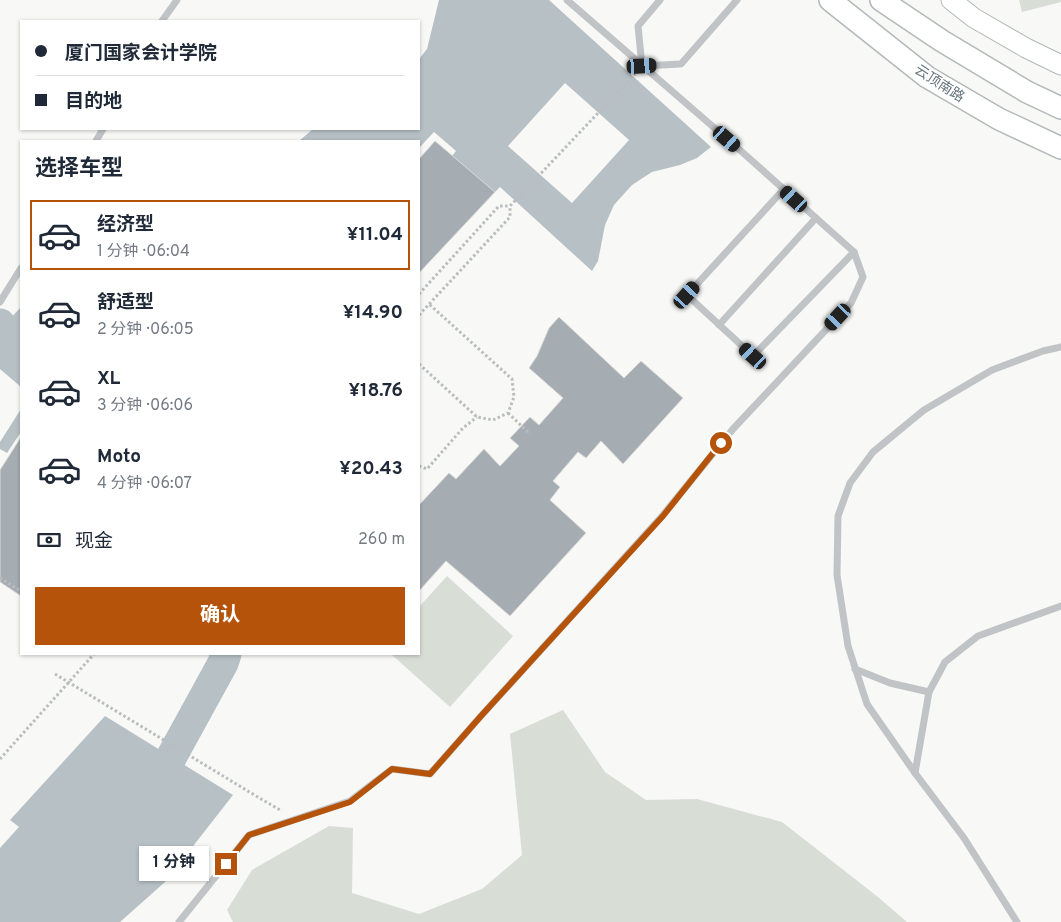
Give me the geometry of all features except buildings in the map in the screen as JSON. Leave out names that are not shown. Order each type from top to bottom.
[{"type":"main road","name":"云顶南路","points":[[830,0],[927,77],[998,119],[1061,148]]},
{"type":"main road","points":[[881,0],[942,41],[993,72],[1027,92],[1061,108]]},
{"type":"street","points":[[951,0],[974,18],[1026,48],[1061,65]]},
{"type":"lane","points":[[163,20],[177,0]]},
{"type":"lane","points":[[179,922],[249,835],[350,802],[392,769],[430,774],[663,516],[733,429],[851,303],[863,277],[854,252],[568,0]]},
{"type":"lane","points":[[642,66],[638,26],[660,0]]},
{"type":"lane","points":[[642,66],[681,64],[737,0]]},
{"type":"lane","points":[[784,189],[687,295],[753,356],[854,252]]},
{"type":"lane","points":[[719,325],[816,218]]},
{"type":"lane","points":[[0,302],[20,270]]},
{"type":"lane","points":[[1017,922],[964,838],[915,773],[867,704],[848,646],[837,576],[838,516],[850,483],[873,452],[924,410],[992,370],[1042,351],[1061,347]]},
{"type":"lane","points":[[915,773],[929,692],[945,662],[978,636],[1061,606]]},
{"type":"lane","points":[[855,669],[890,683],[929,692]]},
{"type":"path","points":[[420,314],[510,218],[510,206],[642,66]]},
{"type":"path","points":[[420,293],[500,206],[510,206]]},
{"type":"path","points":[[420,365],[477,417],[493,420],[508,413],[514,397],[512,379],[429,304]]},
{"type":"path","points":[[508,413],[530,434]]},
{"type":"path","points":[[420,466],[427,469],[463,428],[477,417]]},
{"type":"path","points":[[0,578],[20,591]]},
{"type":"path","points":[[0,760],[93,655]]},
{"type":"path","points":[[55,674],[295,819]]},
{"type":"shaded area","points":[[439,0],[549,0],[711,147],[697,158],[680,165],[652,172],[632,185],[614,205],[605,225],[598,261],[592,271],[500,187],[495,192],[452,156],[456,151],[434,132],[420,147],[420,140],[300,140],[312,130],[420,130],[420,58],[427,49]],"holes":[[[565,83],[629,140],[572,203],[508,146]]]},
{"type":"shaded area","points":[[1019,0],[1061,0],[1061,2],[1022,12]]},
{"type":"shaded area","points":[[20,308],[20,386],[0,369],[0,330]]},
{"type":"shaded area","points":[[20,411],[20,434],[7,453],[0,449],[0,442]]},
{"type":"shaded area","points":[[447,576],[513,636],[450,707],[392,655],[420,655],[420,606]]},
{"type":"shaded area","points":[[563,710],[605,772],[646,800],[697,799],[782,822],[907,922],[233,922],[227,910],[252,870],[329,826],[353,828],[352,893],[419,914],[482,889],[522,855],[510,734]]},
{"type":"shaded area","points":[[105,716],[233,795],[165,882],[120,922],[0,922],[0,848],[19,827],[10,820]]},
{"type":"waterway","points":[[0,324],[20,347]]},
{"type":"waterway","points":[[150,793],[223,663],[226,655]]},
{"type":"route","points":[[226,864],[249,835],[350,802],[392,769],[430,774],[663,516],[721,443]]}]
